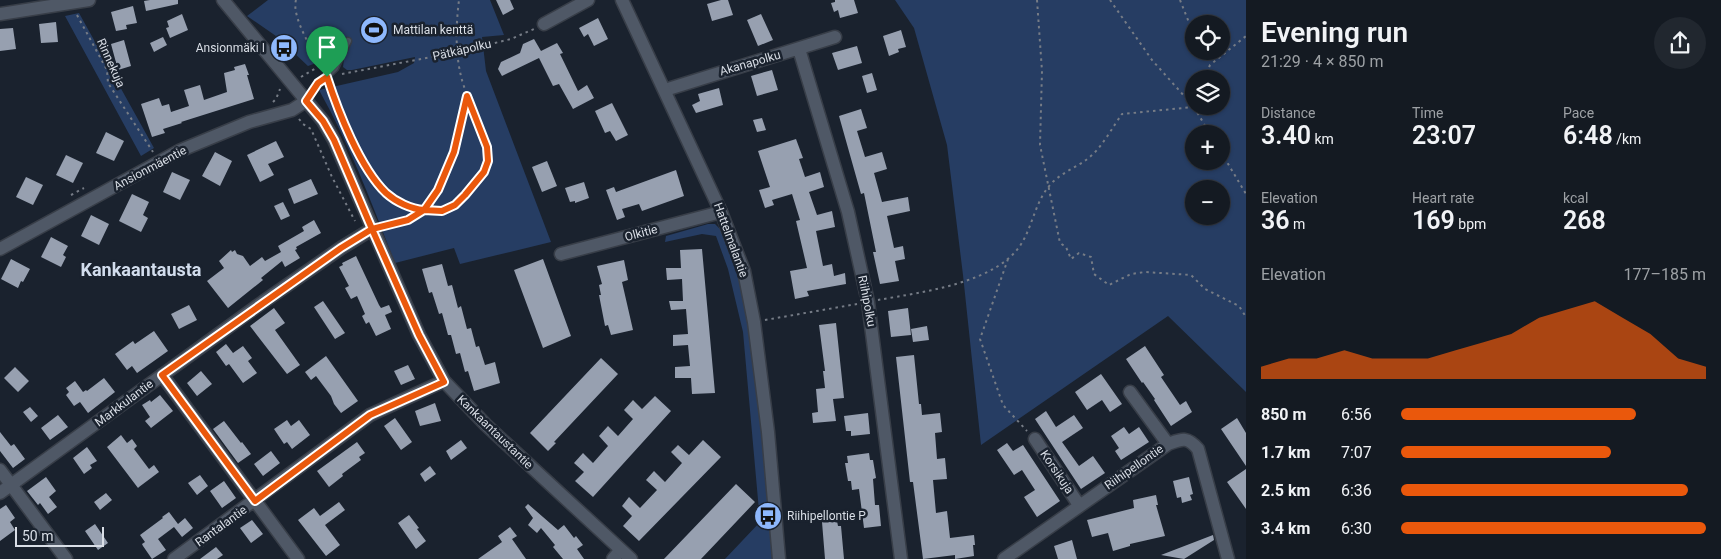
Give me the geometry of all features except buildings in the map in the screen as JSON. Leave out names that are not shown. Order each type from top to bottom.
[{"type":"street","points":[[0,14],[89,0]]},
{"type":"street","name":"Kankaantaustantie","points":[[223,0],[323,121],[334,140],[419,335],[444,382],[617,555],[631,559]]},
{"type":"street","points":[[544,24],[588,0]]},
{"type":"street","name":"Hattelmalantie","points":[[622,0],[722,212],[744,271],[754,322],[768,432],[779,559]]},
{"type":"street","name":"Akanapolku","points":[[666,90],[835,37]]},
{"type":"street","name":"Riihipolku","points":[[799,49],[848,212],[868,302],[901,559]]},
{"type":"street","name":"Ansionmäentie","points":[[0,249],[179,151],[249,122],[292,110],[306,101]]},
{"type":"street","name":"Olkitie","points":[[561,254],[722,212]]},
{"type":"street","name":"Markkulantie","points":[[0,493],[162,375],[341,248],[372,229]]},
{"type":"street","points":[[162,375],[298,559]]},
{"type":"street","name":"Rantalantie","points":[[174,559],[370,415],[444,382]]},
{"type":"street","points":[[1130,392],[1168,444]]},
{"type":"street","name":"Korsikuja","points":[[1035,439],[1079,505]]},
{"type":"street","name":"Riihipellontie","points":[[1004,559],[1168,444],[1181,439],[1192,441],[1198,449],[1228,559]]},
{"type":"street","points":[[0,470],[66,559]]},
{"type":"lane","points":[[306,101],[318,83],[335,68],[348,42]]},
{"type":"path","points":[[296,0],[297,20],[327,77],[339,112],[375,181],[387,194],[403,204],[424,210],[442,211],[455,205],[465,195],[484,172],[488,161],[487,147],[460,76],[458,52],[459,0]]},
{"type":"path","points":[[1037,0],[1042,71],[1040,144],[1060,243],[1066,247],[1071,259],[1079,253],[1091,257],[1094,274],[1109,285],[1131,274],[1145,272],[1191,275],[1205,289],[1239,306],[1246,317]]},
{"type":"path","points":[[1110,0],[1152,60],[1185,97]]},
{"type":"path","points":[[1180,0],[1186,15]]},
{"type":"path","name":"Rinnekuja","points":[[70,4],[107,70],[108,83],[154,153]]},
{"type":"path","name":"Pätkäpolku","points":[[327,77],[458,52],[511,39],[544,24]]},
{"type":"path","points":[[1230,48],[1246,36]]},
{"type":"path","points":[[1208,70],[1215,60]]},
{"type":"path","points":[[372,229],[408,220],[424,210],[438,190],[454,152],[467,96]]},
{"type":"path","points":[[754,322],[946,287],[999,266],[1023,242],[1043,194],[1049,186],[1058,176],[1093,154],[1122,114],[1185,108]]},
{"type":"path","points":[[1230,167],[1246,194]]},
{"type":"path","points":[[1008,259],[980,339],[1003,405],[1035,439]]},
{"type":"shaded area","points":[[268,0],[490,0],[504,35],[482,37],[486,71],[551,242],[460,264],[454,248],[395,263],[351,153],[319,90],[398,72],[414,63],[415,57],[347,70],[343,67],[344,59],[352,42],[346,40],[334,59],[324,60],[308,66],[276,36],[247,16]]},
{"type":"shaded area","points":[[895,0],[1246,0],[1246,392],[1168,316],[981,445],[947,145],[914,28]]},
{"type":"shaded area","points":[[79,13],[154,148],[141,156],[65,16]]},
{"type":"shaded area","points":[[708,224],[715,224],[724,233],[740,284],[753,351],[767,480],[772,559],[725,559],[760,522],[743,332],[728,269],[716,236],[702,234],[665,242],[666,236]]},
{"type":"place","name":"Mattilan kenttä","points":[[374,30]]},
{"type":"place","name":"Ansionmäki I","points":[[284,48]]},
{"type":"place","name":"Riihipellontie P","points":[[768,516]]},
{"type":"district","name":"Kankaantausta","points":[[141,269]]},
{"type":"route","points":[[327,77],[318,83],[306,101],[323,121],[334,140],[372,229],[263,302],[162,375],[255,501],[370,415],[444,382],[419,335],[372,229],[408,220],[424,210],[442,211],[455,205],[484,172],[488,161],[487,147],[467,96],[454,152],[438,190],[424,210],[417,210],[403,204],[387,194],[375,181],[339,112],[327,77]]}]
